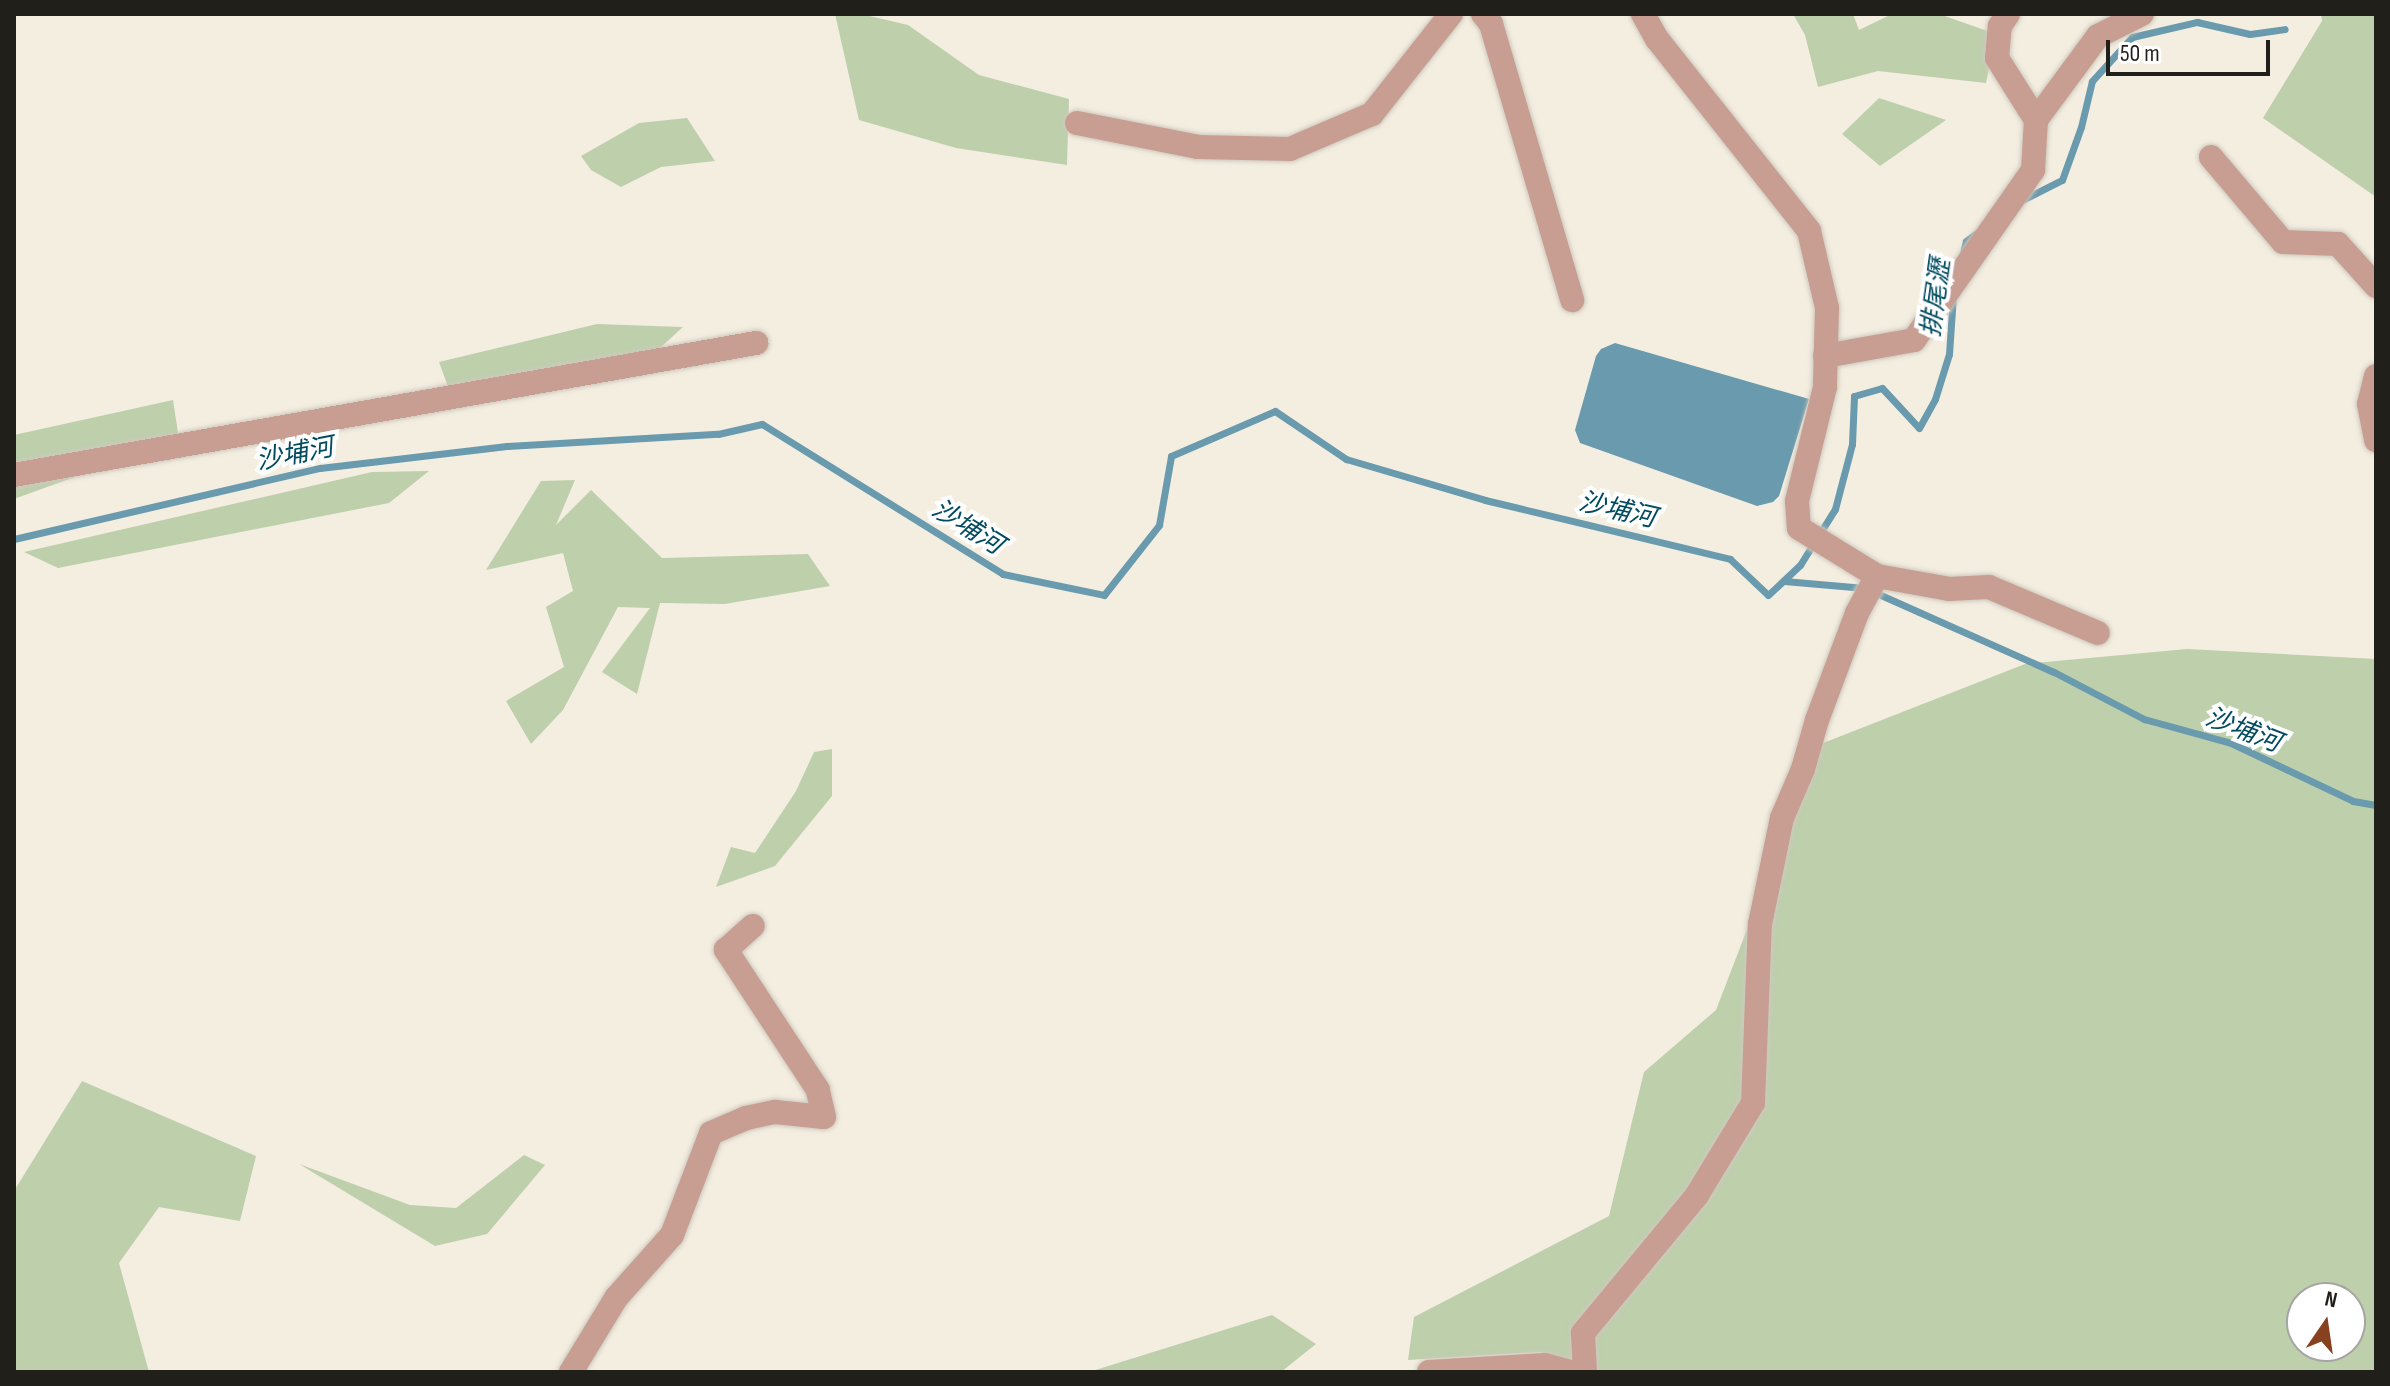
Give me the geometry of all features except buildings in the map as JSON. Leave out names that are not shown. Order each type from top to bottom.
[{"type":"street","points":[[1077,123],[1198,147],[1290,149],[1372,114],[1451,14]]},
{"type":"street","points":[[1483,14],[1491,24],[1572,300]]},
{"type":"street","points":[[1643,14],[1657,39],[1809,231],[1827,308],[1825,387],[1797,501],[1799,528],[1877,576],[1949,589],[1989,587],[2098,633]]},
{"type":"street","points":[[2008,14],[2000,26],[1997,58],[2036,120]]},
{"type":"street","points":[[1825,356],[1914,340],[2033,170],[2036,120],[2098,36],[2142,14]]},
{"type":"street","points":[[2211,157],[2283,242],[2338,244],[2376,286]]},
{"type":"street","points":[[14,475],[756,343]]},
{"type":"street","points":[[2376,376],[2369,404],[2376,440]]},
{"type":"street","points":[[1585,1372],[1583,1333],[1697,1195],[1753,1103],[1760,924],[1782,818],[1803,769],[1817,720],[1877,576]]},
{"type":"street","points":[[571,1372],[616,1298],[649,1266],[672,1235],[711,1133],[746,1118],[775,1112],[824,1117],[818,1090],[726,950],[753,926]]},
{"type":"street","points":[[1429,1372],[1545,1365],[1571,1372]]},
{"type":"green space","points":[[835,14],[861,14],[908,25],[979,75],[1069,99],[1067,165],[956,148],[859,120]]},
{"type":"green space","points":[[1793,14],[1853,14],[1859,30],[1892,14],[1939,14],[1996,34],[1986,83],[1878,71],[1818,87],[1805,35]]},
{"type":"green space","points":[[2321,14],[2376,14],[2376,197],[2263,118],[2322,21]]},
{"type":"green space","points":[[1879,98],[1946,120],[1880,166],[1842,134]]},
{"type":"green space","points":[[687,118],[715,161],[661,167],[621,187],[591,170],[581,156],[639,123]]},
{"type":"green space","points":[[597,324],[683,327],[660,348],[451,395],[439,362]]},
{"type":"green space","points":[[173,400],[179,439],[14,499],[14,435]]},
{"type":"green space","points":[[429,471],[389,503],[58,568],[24,552],[372,472]]},
{"type":"green space","points":[[575,480],[556,525],[591,490],[662,558],[808,554],[830,586],[725,604],[660,603],[637,694],[602,672],[650,608],[618,607],[563,710],[531,744],[506,701],[564,667],[546,607],[573,591],[563,553],[486,570],[541,481]]},
{"type":"green space","points":[[2187,649],[2376,659],[2376,1372],[1586,1372],[1540,1352],[1408,1360],[1414,1317],[1609,1216],[1644,1072],[1716,1010],[1818,745],[2025,664]]},
{"type":"green space","points":[[832,749],[832,796],[775,866],[716,887],[731,847],[755,853],[796,791],[814,752]]},
{"type":"green space","points":[[82,1081],[256,1156],[240,1221],[159,1207],[119,1263],[149,1372],[14,1372],[14,1191]]},
{"type":"green space","points":[[524,1155],[545,1165],[487,1234],[435,1246],[299,1164],[410,1205],[456,1208]]},
{"type":"green space","points":[[1272,1315],[1316,1344],[1281,1372],[1089,1372]]},
{"type":"water","points":[[1615,343],[1809,399],[1779,496],[1773,502],[1757,506],[1580,443],[1575,430],[1596,356],[1601,349]]},
{"type":"waterway","name":"排尾瀝","points":[[2024,199],[2062,180],[2081,127],[2092,81],[2132,37],[2197,22],[2250,34],[2285,29]]},
{"type":"waterway","name":"排尾瀝","points":[[1962,257],[1966,241],[1978,232]]},
{"type":"waterway","name":"沙埔河","points":[[14,539],[320,468],[507,446],[718,434],[762,424],[1003,574],[1104,595],[1159,525],[1171,456],[1275,411],[1346,459],[1485,500],[1730,559],[1768,595],[1800,565],[1835,509],[1852,444],[1854,396],[1882,388],[1919,428],[1935,399],[1949,354],[1953,296]]},
{"type":"waterway","name":"沙埔河","points":[[1784,581],[1865,588],[2054,672],[2144,719],[2231,743],[2353,801],[2376,805]]}]
